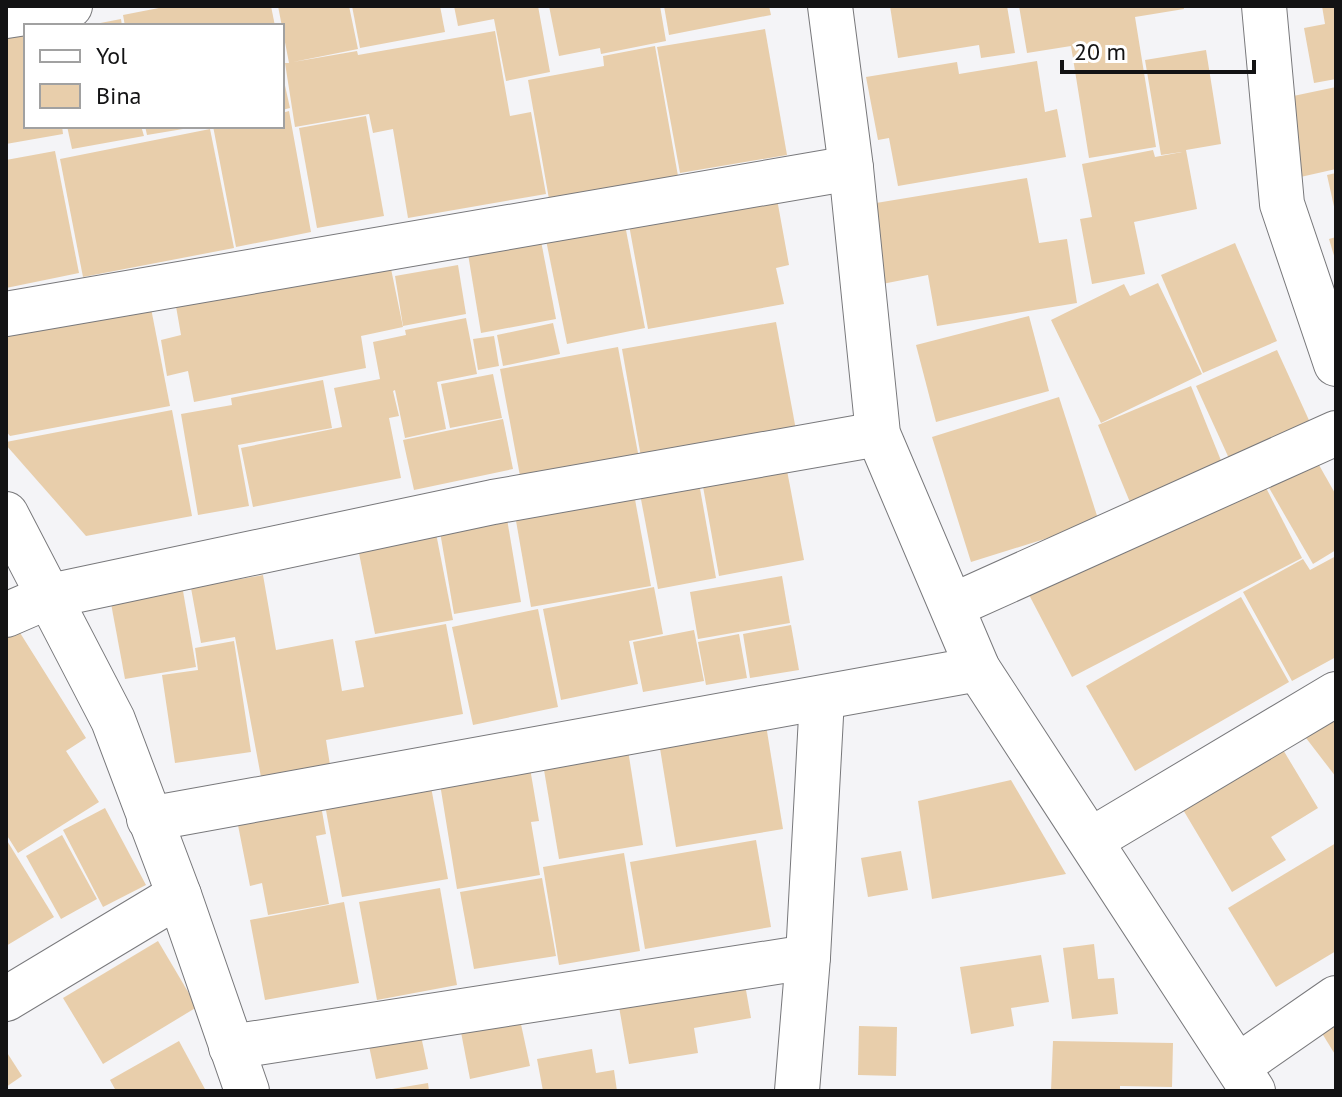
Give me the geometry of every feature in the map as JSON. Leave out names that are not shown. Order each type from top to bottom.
[{"type":"street","points":[[6,16],[70,6]]},
{"type":"street","points":[[830,6],[851,168],[878,434],[978,669],[1245,1079],[1336,998]]},
{"type":"street","points":[[1264,6],[1282,204],[1336,364]]},
{"type":"street","points":[[6,314],[851,168]]},
{"type":"street","points":[[952,606],[1336,433]]},
{"type":"street","points":[[6,615],[50,596],[493,502],[878,434]]},
{"type":"street","points":[[6,514],[113,720],[179,895],[247,1091]]},
{"type":"street","points":[[149,819],[978,669]]},
{"type":"street","points":[[1091,840],[1336,694]]},
{"type":"street","points":[[797,1091],[808,957],[822,698]]},
{"type":"street","points":[[6,999],[179,895]]},
{"type":"street","points":[[231,1047],[808,957]]},
{"type":"building","points":[[169,6],[271,6],[275,24],[125,24],[123,15]]},
{"type":"building","points":[[278,6],[349,6],[358,49],[293,62],[357,51],[358,55],[495,31],[510,116],[531,112],[546,194],[408,218],[393,129],[373,133],[369,114],[295,127],[285,63],[289,63],[284,24]]},
{"type":"building","points":[[352,6],[440,6],[445,32],[360,48]]},
{"type":"building","points":[[454,6],[538,6],[550,72],[506,81],[494,19],[458,26]]},
{"type":"building","points":[[549,6],[660,6],[666,41],[601,54],[600,48],[559,56]]},
{"type":"building","points":[[664,6],[769,6],[771,15],[669,35]]},
{"type":"building","points":[[890,6],[1007,6],[1015,53],[981,58],[979,45],[898,58]]},
{"type":"building","points":[[1019,6],[1183,6],[1184,9],[1135,17],[1156,147],[1089,158],[1071,46],[1027,53]]},
{"type":"building","points":[[1322,6],[1336,6],[1336,79],[1314,83],[1304,28],[1325,24]]},
{"type":"building","points":[[121,19],[122,24],[95,24]]},
{"type":"building","points":[[24,29],[24,128],[62,128],[63,134],[6,144],[6,33]]},
{"type":"building","points":[[765,29],[787,155],[680,173],[657,47]]},
{"type":"building","points":[[655,46],[678,176],[549,199],[528,80],[604,66],[603,56]]},
{"type":"building","points":[[1206,50],[1221,144],[1186,150],[1197,209],[1134,222],[1145,274],[1092,284],[1080,219],[1092,217],[1082,164],[1153,150],[1155,157],[1182,152],[1161,155],[1145,60]]},
{"type":"building","points":[[1037,61],[1045,112],[1057,109],[1066,157],[898,186],[889,138],[878,140],[866,77],[957,62],[959,74]]},
{"type":"building","points":[[284,81],[290,108],[284,110]]},
{"type":"building","points":[[1336,87],[1336,169],[1296,178],[1279,99]]},
{"type":"building","points":[[289,111],[311,232],[236,247],[213,128],[284,128],[284,112]]},
{"type":"building","points":[[366,116],[384,216],[317,228],[299,128]]},
{"type":"building","points":[[67,128],[142,128],[144,136],[72,149]]},
{"type":"building","points":[[145,128],[189,128],[147,135]]},
{"type":"building","points":[[210,129],[234,248],[83,277],[60,159]]},
{"type":"building","points":[[55,151],[79,273],[6,288],[6,160]]},
{"type":"building","points":[[1336,173],[1336,211],[1335,211],[1327,175]]},
{"type":"building","points":[[1027,178],[1039,243],[1067,239],[1077,303],[937,326],[928,275],[877,285],[864,205]]},
{"type":"building","points":[[777,199],[789,265],[776,268],[784,304],[648,329],[629,225]]},
{"type":"building","points":[[625,225],[645,328],[567,344],[546,240]]},
{"type":"building","points":[[1336,237],[1336,259],[1335,259],[1329,239]]},
{"type":"building","points":[[541,241],[556,319],[481,333],[468,254]]},
{"type":"building","points":[[1235,243],[1277,341],[1203,373],[1161,275]]},
{"type":"building","points":[[390,264],[403,327],[361,336],[366,368],[194,402],[188,371],[167,376],[161,340],[181,335],[174,295]]},
{"type":"building","points":[[458,265],[466,314],[403,326],[395,276]]},
{"type":"building","points":[[1158,283],[1202,374],[1101,423],[1051,320],[1124,284],[1130,296]]},
{"type":"building","points":[[150,303],[170,406],[10,436],[6,431],[6,326]]},
{"type":"building","points":[[1029,316],[1049,391],[936,422],[916,345]]},
{"type":"building","points":[[466,318],[477,374],[437,382],[446,429],[405,438],[393,391],[399,416],[389,418],[401,478],[253,507],[241,448],[342,427],[334,388],[380,379],[373,342],[406,335],[405,330]]},
{"type":"building","points":[[776,322],[796,430],[641,457],[622,349]]},
{"type":"building","points":[[553,323],[560,354],[503,366],[497,335]]},
{"type":"building","points":[[494,336],[499,366],[478,370],[473,339]]},
{"type":"building","points":[[618,347],[641,469],[523,492],[500,369]]},
{"type":"building","points":[[1277,350],[1313,429],[1232,465],[1196,386]]},
{"type":"building","points":[[493,374],[502,418],[450,428],[441,384]]},
{"type":"building","points":[[323,380],[332,428],[238,445],[249,506],[198,515],[181,414],[232,405],[231,398]]},
{"type":"building","points":[[1191,386],[1224,468],[1132,507],[1098,425]]},
{"type":"building","points":[[1059,397],[1099,522],[971,562],[932,437]]},
{"type":"building","points":[[172,410],[192,516],[86,536],[6,445],[6,442]]},
{"type":"building","points":[[503,419],[513,469],[414,490],[403,440]]},
{"type":"building","points":[[1315,458],[1336,495],[1336,550],[1313,564],[1268,486]]},
{"type":"building","points":[[786,465],[804,560],[719,576],[702,481]]},
{"type":"building","points":[[1263,482],[1302,558],[1072,677],[1027,591]]},
{"type":"building","points":[[699,483],[716,578],[658,589],[640,494]]},
{"type":"building","points":[[634,494],[651,586],[531,607],[515,515]]},
{"type":"building","points":[[506,513],[521,602],[454,614],[439,526]]},
{"type":"building","points":[[434,523],[453,620],[375,634],[356,538]]},
{"type":"building","points":[[1336,556],[1336,657],[1292,681],[1243,592],[1303,559],[1310,570]]},
{"type":"building","points":[[263,575],[276,650],[333,639],[342,691],[364,687],[355,641],[446,624],[463,714],[326,740],[330,765],[261,777],[235,637],[201,643],[191,588]]},
{"type":"building","points":[[782,576],[790,623],[698,639],[690,592]]},
{"type":"building","points":[[182,585],[196,667],[125,679],[110,598]]},
{"type":"building","points":[[654,587],[663,634],[629,641],[638,684],[561,700],[543,609]]},
{"type":"building","points":[[1241,597],[1289,682],[1135,771],[1086,686]]},
{"type":"building","points":[[538,609],[558,707],[473,725],[452,627]]},
{"type":"building","points":[[791,625],[799,670],[750,678],[743,634]]},
{"type":"building","points":[[17,628],[86,738],[66,751],[99,802],[18,853],[6,834],[6,635]]},
{"type":"building","points":[[694,630],[704,681],[643,692],[633,642]]},
{"type":"building","points":[[739,634],[747,678],[706,685],[698,642]]},
{"type":"building","points":[[234,641],[251,752],[175,763],[162,675],[198,670],[195,648]]},
{"type":"building","points":[[1336,714],[1336,777],[1306,738]]},
{"type":"building","points":[[765,719],[783,829],[676,847],[658,736]]},
{"type":"building","points":[[1282,748],[1318,808],[1271,837],[1286,860],[1232,892],[1182,808]]},
{"type":"building","points":[[628,750],[643,845],[559,859],[543,764]]},
{"type":"building","points":[[530,768],[539,821],[531,822],[540,875],[457,889],[440,784]]},
{"type":"building","points":[[1011,780],[1066,874],[932,899],[918,801]]},
{"type":"building","points":[[431,787],[448,879],[342,897],[325,805]]},
{"type":"building","points":[[319,794],[326,834],[316,836],[329,904],[268,915],[262,883],[250,886],[235,810]]},
{"type":"building","points":[[105,808],[146,885],[103,907],[63,830]]},
{"type":"building","points":[[62,835],[97,899],[61,919],[26,856]]},
{"type":"building","points":[[6,839],[54,917],[6,946]]},
{"type":"building","points":[[756,840],[771,927],[645,949],[630,862]]},
{"type":"building","points":[[1336,843],[1336,951],[1276,987],[1228,908]]},
{"type":"building","points":[[901,851],[908,890],[868,897],[861,858]]},
{"type":"building","points":[[624,853],[640,951],[559,965],[543,867]]},
{"type":"building","points":[[542,878],[556,956],[474,969],[460,892]]},
{"type":"building","points":[[440,888],[457,985],[377,1000],[359,902]]},
{"type":"building","points":[[344,902],[359,983],[265,1000],[250,920]]},
{"type":"building","points":[[158,941],[197,1007],[103,1064],[63,998]]},
{"type":"building","points":[[1094,944],[1098,979],[1114,978],[1118,1014],[1072,1019],[1063,948]]},
{"type":"building","points":[[1041,955],[1049,1002],[1011,1008],[1014,1026],[971,1034],[960,967]]},
{"type":"building","points":[[744,979],[751,1018],[694,1028],[698,1053],[629,1064],[618,1001]]},
{"type":"building","points":[[519,1015],[530,1066],[470,1079],[460,1027]]},
{"type":"building","points":[[1336,1021],[1336,1056],[1320,1030]]},
{"type":"building","points":[[859,1026],[897,1027],[896,1076],[858,1075]]},
{"type":"building","points":[[421,1036],[428,1069],[376,1079],[369,1046]]},
{"type":"building","points":[[179,1041],[206,1091],[116,1091],[110,1080]]},
{"type":"building","points":[[1053,1041],[1173,1043],[1172,1087],[1120,1086],[1120,1091],[1051,1091]]},
{"type":"building","points":[[592,1049],[596,1073],[614,1070],[617,1091],[543,1091],[537,1059]]},
{"type":"building","points":[[6,1051],[22,1076],[6,1087]]},
{"type":"building","points":[[428,1083],[429,1091],[392,1091],[392,1089]]}]
